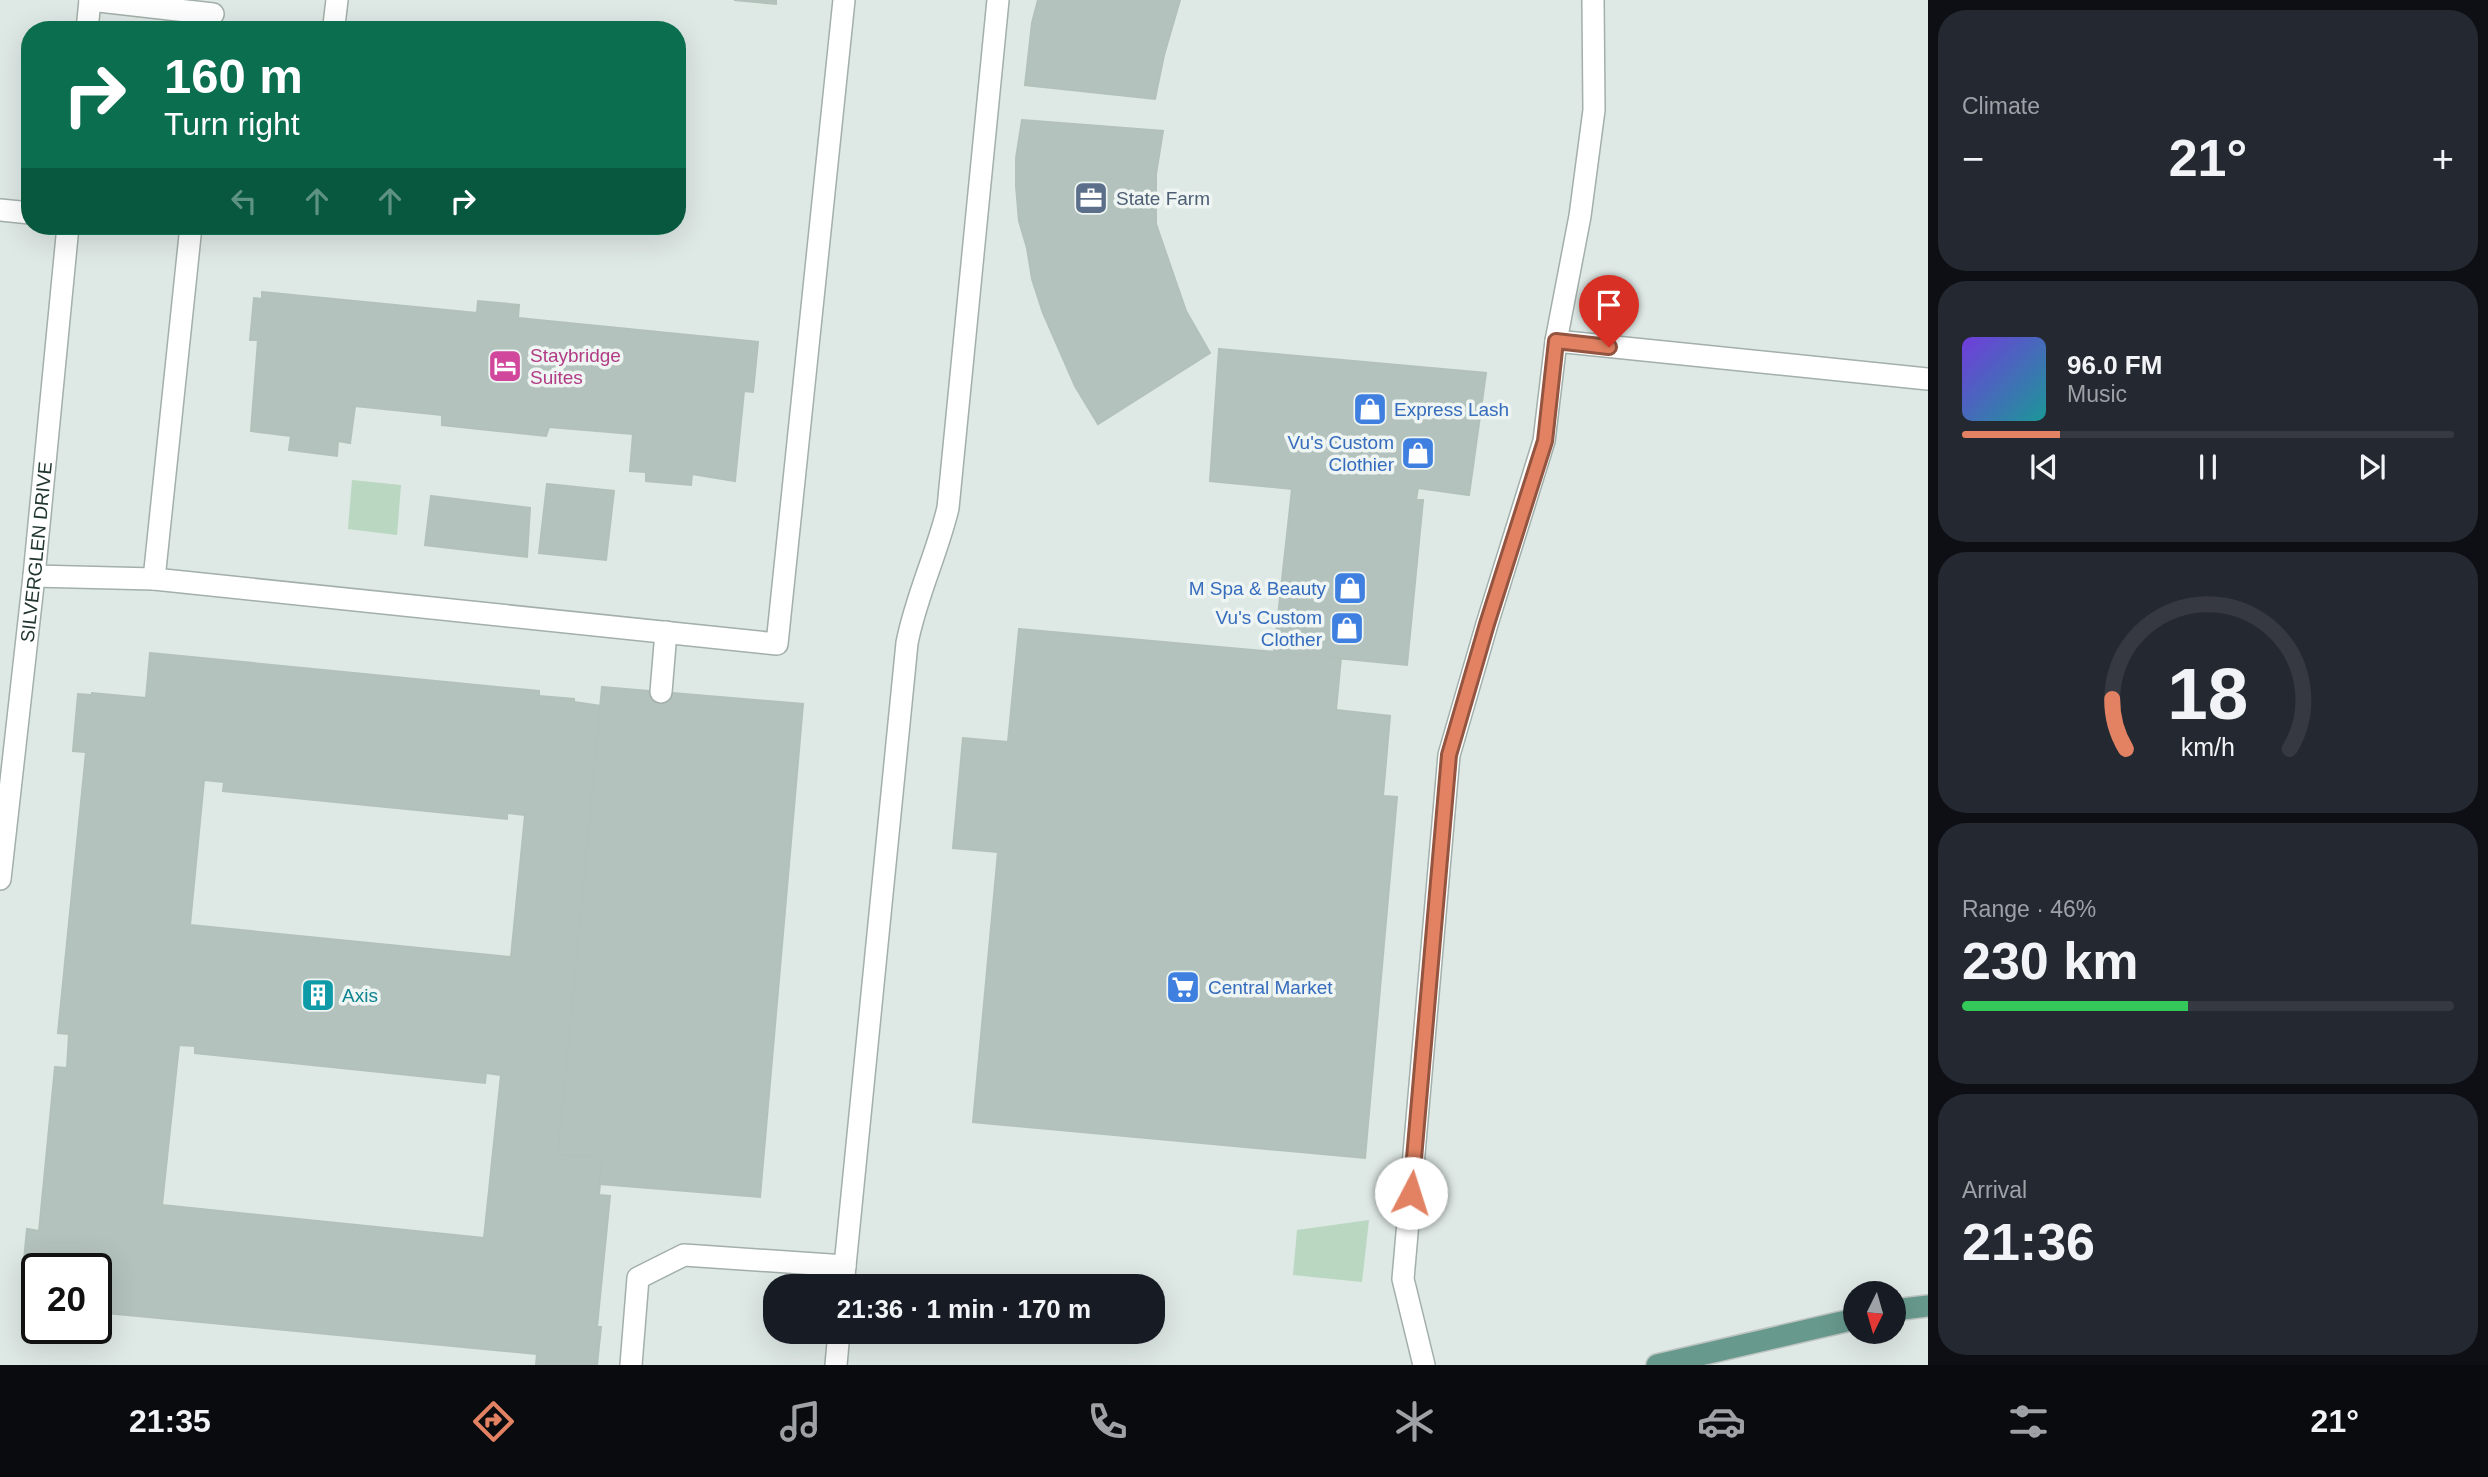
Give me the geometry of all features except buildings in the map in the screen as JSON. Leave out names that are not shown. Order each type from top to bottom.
[{"type":"main road","points":[[1906,1309],[1928,1306]]},
{"type":"main road","points":[[1657,1365],[1843,1322]]},
{"type":"street","points":[[88,21],[90,0],[213,15]]},
{"type":"street","points":[[334,21],[337,0]]},
{"type":"street","points":[[34,576],[154,579],[777,644],[844,0]]},
{"type":"street","points":[[844,1274],[906,643],[948,508],[998,0]]},
{"type":"street","points":[[1424,1365],[1403,1279],[1449,755],[1545,441],[1556,341],[1580,216],[1594,110],[1593,0]]},
{"type":"street","points":[[0,210],[21,212]]},
{"type":"street","name":"SILVERGLEN DRIVE","points":[[0,878],[7,747],[34,576],[67,235]]},
{"type":"street","points":[[154,579],[190,235]]},
{"type":"street","points":[[1556,341],[1928,379]]},
{"type":"street","points":[[661,692],[666,632]]},
{"type":"street","points":[[631,1365],[638,1278],[684,1255],[829,1274]]},
{"type":"street","points":[[836,1365],[838,1344]]},
{"type":"green space","points":[[352,480],[401,485],[397,535],[348,529]]},
{"type":"green space","points":[[1369,1220],[1362,1282],[1293,1275],[1297,1230]]},
{"type":"place","name":"State Farm","points":[[1091,198]]},
{"type":"place","name":"Staybridge Suites","points":[[505,366]]},
{"type":"place","name":"Express Lash","points":[[1370,409]]},
{"type":"place","name":"Vu's Custom Clothier","points":[[1418,453]]},
{"type":"place","name":"M Spa & Beauty","points":[[1350,588]]},
{"type":"place","name":"Vu's Custom Clother","points":[[1347,628]]},
{"type":"place","name":"Central Market","points":[[1183,987]]},
{"type":"place","name":"Axis","points":[[318,995]]},
{"type":"route","points":[[1411,1193],[1449,755],[1545,441],[1556,341],[1609,347]]}]
